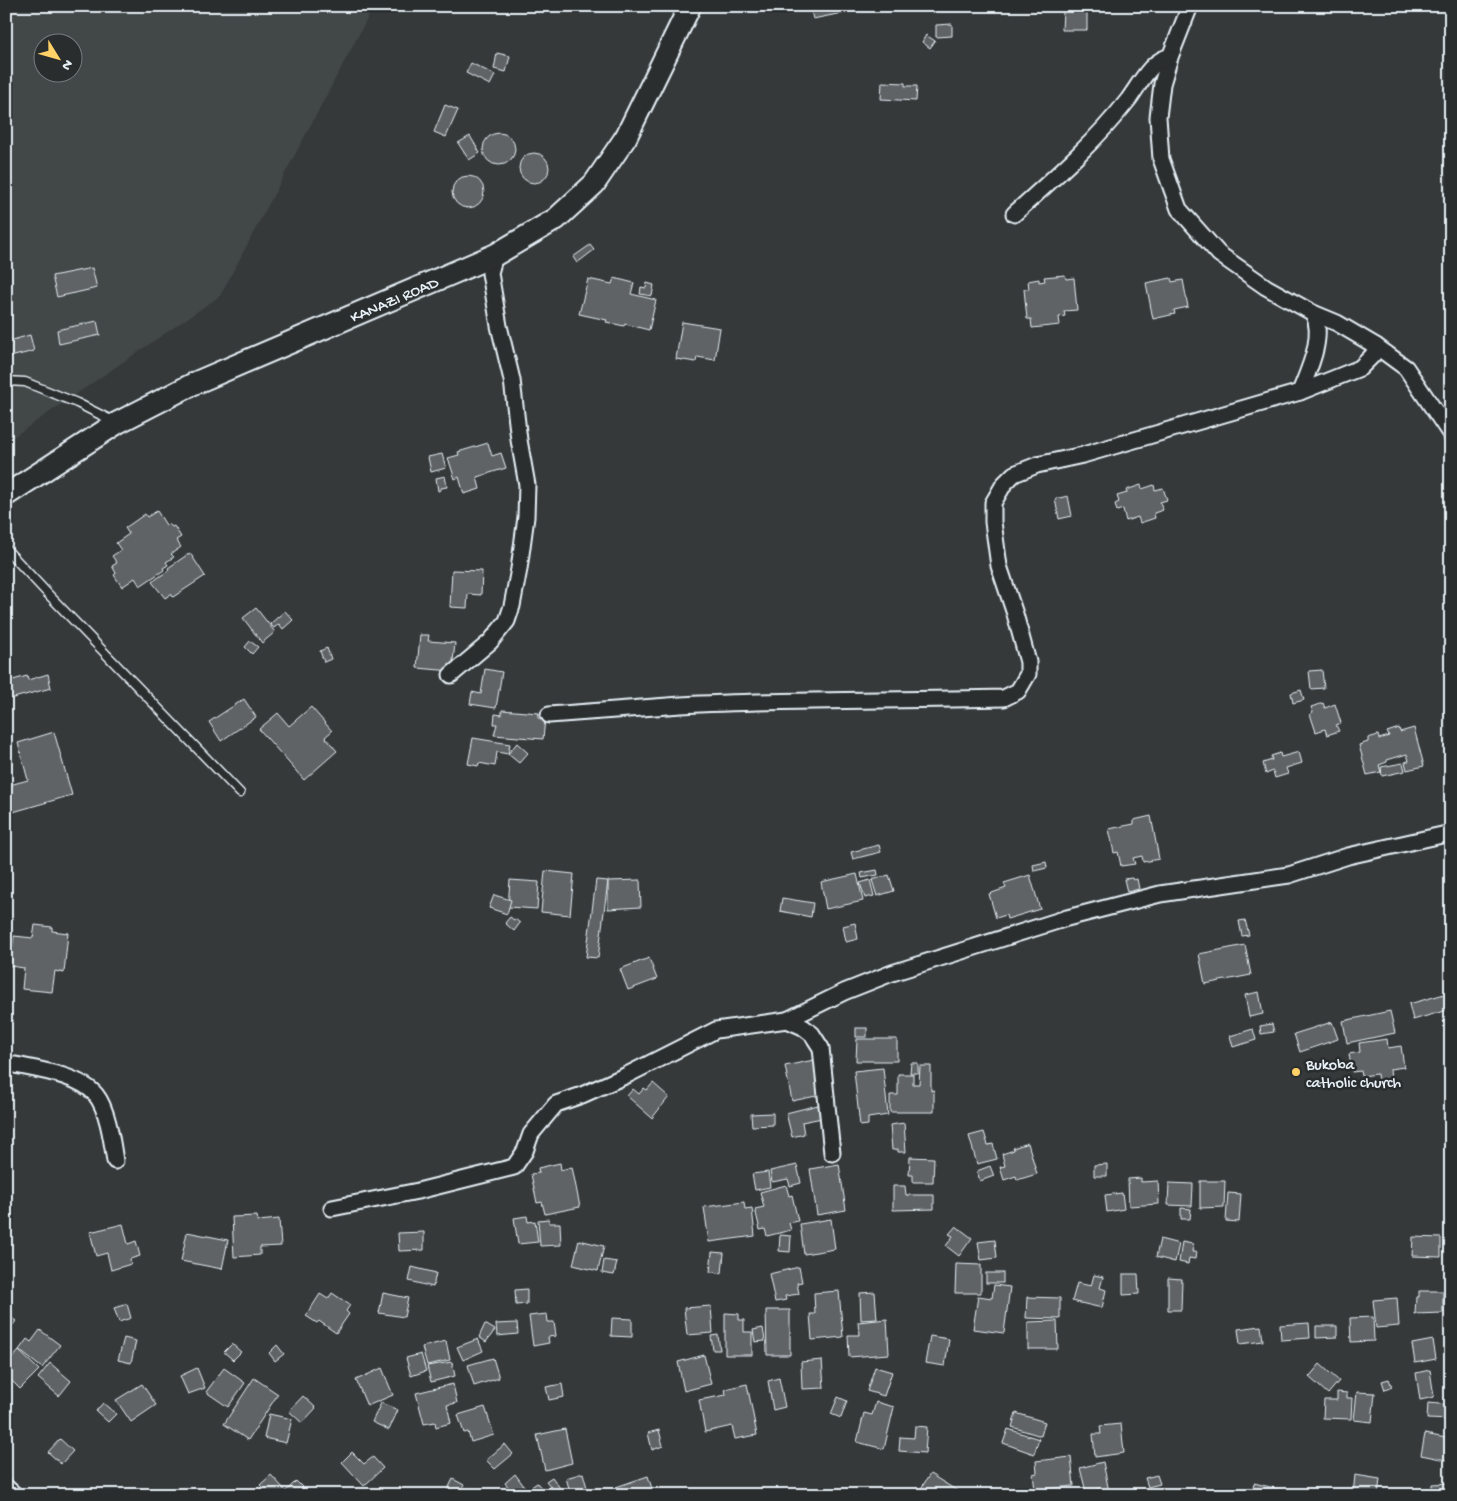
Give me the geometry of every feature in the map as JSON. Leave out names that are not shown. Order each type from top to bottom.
[{"type":"main road","name":"KANAZI ROAD","points":[[6,495],[117,423],[195,383],[496,255],[556,219],[594,184],[626,137],[690,6]]},
{"type":"street","points":[[1190,6],[1170,57],[1162,84],[1158,117],[1161,159],[1179,209],[1219,254],[1266,287],[1376,346],[1406,368],[1451,435]]},
{"type":"street","points":[[1014,214],[1092,142],[1130,99],[1151,68],[1164,58],[1170,57]]},
{"type":"street","points":[[451,675],[490,642],[507,621],[519,569],[526,517],[527,485],[519,440],[512,380],[499,326],[490,273],[496,255]]},
{"type":"street","points":[[1300,392],[1310,366],[1317,337],[1317,321],[1313,313]]},
{"type":"street","points":[[549,715],[690,705],[1004,698],[1018,691],[1028,674],[1028,662],[999,566],[993,522],[993,503],[1004,484],[1014,474],[1037,465],[1083,455],[1300,392],[1360,368],[1373,355],[1376,346]]},
{"type":"street","points":[[332,1208],[418,1191],[514,1166],[524,1151],[531,1134],[556,1104],[582,1095],[628,1074],[716,1030],[787,1020],[844,992],[892,973],[1067,918],[1160,894],[1289,875],[1348,856],[1451,833]]},
{"type":"street","points":[[787,1020],[807,1030],[817,1040],[821,1048],[832,1153]]},
{"type":"street","points":[[6,1063],[79,1081],[96,1095],[107,1120],[115,1161]]},
{"type":"street","points":[[6,1487],[15,1495]]},
{"type":"lane","points":[[6,381],[25,382],[77,403],[117,423]]},
{"type":"lane","points":[[6,549],[240,793]]},
{"type":"shaded area","points":[[6,6],[374,6],[220,296],[6,442]]},
{"type":"building","points":[[810,6],[866,6],[867,8],[813,19]]},
{"type":"building","points":[[1044,6],[1087,6],[1087,30],[1062,30],[1063,11],[1044,11]]},
{"type":"building","points":[[952,24],[952,36],[936,37],[936,25]]},
{"type":"building","points":[[926,35],[935,41],[930,48],[922,42]]},
{"type":"building","points":[[497,53],[510,56],[506,72],[494,69]]},
{"type":"building","points":[[471,63],[495,75],[490,85],[466,73]]},
{"type":"building","points":[[882,82],[905,83],[905,86],[917,86],[916,101],[881,99]]},
{"type":"building","points":[[445,105],[458,110],[446,137],[434,132]]},
{"type":"building","points":[[499,133],[510,138],[515,149],[510,160],[499,165],[488,160],[483,149],[488,138]]},
{"type":"building","points":[[470,136],[480,153],[469,160],[458,143]]},
{"type":"building","points":[[534,153],[545,157],[549,168],[545,179],[534,183],[523,179],[519,168],[523,157]]},
{"type":"building","points":[[468,176],[479,181],[484,192],[479,203],[468,208],[457,203],[452,192],[457,181]]},
{"type":"building","points":[[590,245],[594,250],[577,263],[573,257]]},
{"type":"building","points":[[92,268],[97,288],[57,297],[52,276]]},
{"type":"building","points":[[1065,275],[1066,279],[1074,278],[1077,310],[1064,311],[1065,316],[1059,317],[1060,325],[1032,328],[1031,319],[1027,319],[1024,289],[1029,289],[1028,281],[1039,279],[1039,282],[1045,281],[1044,277]]},
{"type":"building","points":[[614,278],[634,283],[631,294],[656,300],[649,330],[625,324],[624,326],[606,322],[607,320],[579,314],[588,279],[612,284]]},
{"type":"building","points":[[1171,278],[1172,282],[1183,280],[1188,307],[1174,310],[1175,314],[1153,319],[1146,283]]},
{"type":"building","points":[[647,283],[654,285],[652,296],[640,294],[641,287],[646,288]]},
{"type":"building","points":[[97,321],[100,335],[59,344],[57,330]]},
{"type":"building","points":[[682,322],[720,328],[715,360],[697,357],[696,362],[676,359]]},
{"type":"building","points":[[30,335],[34,351],[6,358],[6,342]]},
{"type":"building","points":[[488,443],[492,456],[501,453],[506,468],[477,477],[480,489],[464,494],[459,477],[455,479],[448,458],[459,455],[458,452]]},
{"type":"building","points":[[442,454],[446,468],[431,472],[428,457]]},
{"type":"building","points":[[445,476],[447,487],[441,488],[438,491],[436,478]]},
{"type":"building","points":[[1141,485],[1142,489],[1154,485],[1155,490],[1163,488],[1167,500],[1160,502],[1163,510],[1154,513],[1155,518],[1140,523],[1138,517],[1126,521],[1123,509],[1117,511],[1115,504],[1119,502],[1117,496],[1127,493],[1126,490]]},
{"type":"building","points":[[1068,496],[1072,516],[1059,519],[1055,499]]},
{"type":"building","points":[[157,511],[166,525],[174,526],[181,537],[176,540],[181,547],[171,554],[174,557],[166,562],[168,565],[163,568],[164,570],[140,586],[135,578],[122,587],[114,575],[116,573],[112,566],[117,563],[112,556],[121,550],[116,543],[129,534],[125,528],[145,514],[147,517]]},
{"type":"building","points":[[190,553],[205,576],[173,597],[171,594],[165,598],[152,582]]},
{"type":"building","points":[[452,570],[482,571],[481,595],[468,594],[467,608],[450,607]]},
{"type":"building","points":[[256,608],[275,632],[262,643],[243,618]]},
{"type":"building","points":[[285,611],[293,620],[283,629],[279,624],[274,628],[270,624]]},
{"type":"building","points":[[420,635],[429,635],[428,641],[455,643],[452,671],[417,668]]},
{"type":"building","points":[[250,641],[258,647],[252,654],[245,647]]},
{"type":"building","points":[[327,648],[331,659],[324,662],[320,651]]},
{"type":"building","points":[[485,669],[502,672],[496,708],[470,704],[472,692],[481,694]]},
{"type":"building","points":[[1322,670],[1324,688],[1311,689],[1309,671]]},
{"type":"building","points":[[48,674],[51,688],[6,700],[6,682],[27,676],[28,680]]},
{"type":"building","points":[[1301,690],[1304,700],[1293,703],[1291,693]]},
{"type":"building","points":[[244,699],[256,717],[221,741],[209,722]]},
{"type":"building","points":[[1323,703],[1325,708],[1335,704],[1341,723],[1336,725],[1339,731],[1327,735],[1325,729],[1316,732],[1310,714],[1313,712],[1311,707]]},
{"type":"building","points":[[311,707],[332,731],[325,737],[337,751],[304,780],[259,729],[278,713],[289,726]]},
{"type":"building","points":[[502,710],[539,713],[538,718],[545,719],[543,739],[494,735],[497,724],[494,724],[495,714],[502,715]]},
{"type":"building","points":[[1399,728],[1400,732],[1414,728],[1424,766],[1407,770],[1405,762],[1409,761],[1407,754],[1387,760],[1387,762],[1379,765],[1381,772],[1367,775],[1359,745],[1368,742],[1368,738],[1378,735],[1379,739],[1389,736],[1387,732]]},
{"type":"building","points":[[54,732],[72,795],[6,814],[6,786],[28,780],[18,743]]},
{"type":"building","points":[[473,738],[510,744],[508,754],[497,752],[495,766],[479,763],[478,766],[468,764]]},
{"type":"building","points":[[517,743],[528,753],[519,763],[508,754]]},
{"type":"building","points":[[1299,752],[1302,763],[1286,768],[1288,774],[1275,778],[1273,771],[1266,774],[1263,763],[1272,760],[1271,756],[1280,753],[1281,757]]},
{"type":"building","points":[[1403,763],[1405,771],[1382,776],[1381,767]]},
{"type":"building","points":[[1151,816],[1159,859],[1143,862],[1142,856],[1133,858],[1135,864],[1121,866],[1118,852],[1114,853],[1109,829],[1134,824],[1134,820]]},
{"type":"building","points":[[879,845],[881,852],[853,859],[851,852]]},
{"type":"building","points":[[1046,862],[1047,868],[1034,871],[1033,865]]},
{"type":"building","points":[[877,870],[878,875],[862,878],[861,873]]},
{"type":"building","points":[[545,871],[574,874],[570,915],[541,912]]},
{"type":"building","points":[[857,874],[863,901],[826,909],[821,882]]},
{"type":"building","points":[[889,875],[894,891],[877,896],[872,880]]},
{"type":"building","points":[[1030,875],[1040,909],[1007,919],[1006,915],[996,918],[989,894],[1006,888],[1004,883]]},
{"type":"building","points":[[1132,878],[1133,880],[1137,879],[1139,889],[1127,892],[1124,879]]},
{"type":"building","points":[[510,880],[539,882],[537,909],[508,907]]},
{"type":"building","points":[[596,880],[608,881],[598,958],[586,957]]},
{"type":"building","points":[[640,880],[641,907],[608,909],[608,881]]},
{"type":"building","points":[[870,880],[874,896],[865,898],[860,883]]},
{"type":"building","points":[[494,895],[511,900],[507,914],[489,908]]},
{"type":"building","points":[[782,898],[813,903],[811,917],[780,911]]},
{"type":"building","points":[[510,917],[520,923],[514,931],[505,923]]},
{"type":"building","points":[[1245,920],[1249,935],[1242,936],[1239,921]]},
{"type":"building","points":[[855,923],[858,939],[846,942],[843,926]]},
{"type":"building","points":[[35,925],[52,927],[52,931],[68,933],[64,973],[55,971],[52,992],[22,989],[24,968],[10,966],[14,936],[33,938]]},
{"type":"building","points":[[1245,945],[1251,975],[1205,984],[1199,954]]},
{"type":"building","points":[[649,958],[657,979],[628,990],[620,969]]},
{"type":"building","points":[[1259,992],[1263,1014],[1249,1017],[1245,995]]},
{"type":"building","points":[[1448,993],[1451,1009],[1413,1020],[1409,1004]]},
{"type":"building","points":[[1390,1011],[1395,1033],[1347,1043],[1343,1021]]},
{"type":"building","points":[[1332,1022],[1338,1039],[1300,1052],[1294,1034]]},
{"type":"building","points":[[1272,1024],[1274,1032],[1261,1034],[1260,1026]]},
{"type":"building","points":[[856,1028],[867,1028],[867,1037],[856,1037]]},
{"type":"building","points":[[1253,1029],[1256,1040],[1233,1047],[1230,1036]]},
{"type":"building","points":[[857,1039],[897,1039],[897,1061],[856,1061]]},
{"type":"building","points":[[1387,1039],[1388,1048],[1401,1046],[1404,1067],[1390,1069],[1391,1081],[1378,1083],[1377,1074],[1362,1076],[1361,1071],[1352,1072],[1349,1054],[1360,1052],[1359,1043]]},
{"type":"building","points":[[814,1060],[821,1095],[792,1101],[785,1066]]},
{"type":"building","points":[[911,1063],[918,1063],[918,1073],[910,1073]]},
{"type":"building","points":[[920,1066],[931,1066],[931,1091],[934,1090],[934,1112],[890,1112],[890,1095],[898,1095],[898,1074],[913,1074],[913,1084],[919,1084]]},
{"type":"building","points":[[883,1068],[888,1115],[868,1118],[868,1125],[860,1126],[854,1071]]},
{"type":"building","points":[[653,1083],[669,1097],[652,1118],[627,1096],[633,1089],[639,1094],[644,1088],[647,1090]]},
{"type":"building","points":[[818,1105],[822,1118],[802,1122],[804,1134],[792,1137],[786,1113]]},
{"type":"building","points":[[773,1113],[773,1125],[752,1126],[751,1114]]},
{"type":"building","points":[[904,1123],[906,1152],[898,1152],[898,1149],[892,1150],[890,1125]]},
{"type":"building","points":[[984,1132],[988,1145],[993,1144],[997,1159],[977,1164],[969,1136]]},
{"type":"building","points":[[1028,1143],[1037,1174],[1017,1180],[1016,1176],[1004,1180],[1000,1167],[1005,1166],[1002,1154]]},
{"type":"building","points":[[910,1157],[934,1158],[933,1182],[913,1182],[913,1175],[909,1175]]},
{"type":"building","points":[[560,1163],[561,1170],[572,1167],[580,1207],[545,1214],[542,1202],[537,1203],[531,1174],[539,1173],[538,1168]]},
{"type":"building","points":[[839,1164],[846,1210],[817,1215],[810,1169]]},
{"type":"building","points":[[1107,1164],[1107,1176],[1094,1176],[1094,1165]]},
{"type":"building","points":[[797,1165],[801,1183],[790,1186],[788,1179],[772,1182],[770,1171]]},
{"type":"building","points":[[990,1166],[994,1176],[980,1181],[977,1171]]},
{"type":"building","points":[[768,1172],[770,1187],[755,1190],[752,1174]]},
{"type":"building","points":[[1141,1178],[1141,1182],[1158,1181],[1159,1204],[1129,1206],[1128,1179]]},
{"type":"building","points":[[1200,1181],[1225,1181],[1224,1207],[1200,1208]]},
{"type":"building","points":[[1169,1183],[1193,1184],[1192,1206],[1168,1205]]},
{"type":"building","points":[[786,1185],[789,1196],[792,1195],[798,1221],[789,1223],[791,1230],[767,1236],[765,1229],[760,1230],[755,1209],[764,1207],[760,1192]]},
{"type":"building","points":[[893,1186],[905,1186],[906,1195],[934,1195],[934,1209],[893,1210]]},
{"type":"building","points":[[1122,1193],[1124,1209],[1107,1212],[1105,1195]]},
{"type":"building","points":[[1228,1193],[1241,1194],[1239,1222],[1226,1221]]},
{"type":"building","points":[[744,1202],[745,1209],[752,1208],[755,1236],[709,1242],[704,1207]]},
{"type":"building","points":[[1181,1208],[1191,1209],[1190,1219],[1181,1219]]},
{"type":"building","points":[[257,1216],[258,1221],[279,1219],[281,1246],[260,1247],[260,1255],[234,1257],[232,1217]]},
{"type":"building","points":[[527,1216],[528,1222],[535,1221],[538,1242],[518,1244],[514,1218]]},
{"type":"building","points":[[549,1219],[549,1223],[560,1223],[561,1245],[540,1246],[538,1220]]},
{"type":"building","points":[[831,1219],[835,1249],[804,1254],[800,1224]]},
{"type":"building","points":[[123,1224],[128,1244],[136,1241],[140,1256],[130,1259],[131,1264],[111,1270],[107,1253],[96,1256],[90,1232]]},
{"type":"building","points":[[956,1226],[972,1238],[959,1256],[946,1246],[953,1236],[949,1234]]},
{"type":"building","points":[[187,1232],[228,1240],[222,1269],[181,1261]]},
{"type":"building","points":[[424,1232],[424,1250],[399,1251],[398,1233]]},
{"type":"building","points":[[780,1235],[791,1236],[790,1252],[779,1251]]},
{"type":"building","points":[[1413,1237],[1441,1238],[1441,1257],[1412,1256]]},
{"type":"building","points":[[1160,1239],[1179,1244],[1175,1262],[1156,1257]]},
{"type":"building","points":[[579,1240],[604,1246],[598,1271],[573,1265]]},
{"type":"building","points":[[995,1240],[997,1258],[981,1260],[978,1242]]},
{"type":"building","points":[[1182,1242],[1193,1244],[1192,1252],[1196,1252],[1195,1259],[1189,1258],[1188,1264],[1179,1262]]},
{"type":"building","points":[[712,1252],[724,1253],[722,1273],[710,1272]]},
{"type":"building","points":[[604,1260],[617,1262],[614,1275],[602,1273]]},
{"type":"building","points":[[956,1264],[981,1265],[981,1293],[955,1293]]},
{"type":"building","points":[[412,1267],[436,1273],[433,1287],[409,1281]]},
{"type":"building","points":[[799,1267],[802,1282],[797,1283],[799,1294],[785,1296],[786,1300],[775,1302],[769,1274]]},
{"type":"building","points":[[986,1273],[1003,1273],[1003,1283],[986,1283]]},
{"type":"building","points":[[1123,1274],[1138,1274],[1139,1294],[1123,1295]]},
{"type":"building","points":[[1094,1275],[1103,1277],[1100,1288],[1106,1290],[1102,1308],[1072,1301],[1077,1283],[1091,1286]]},
{"type":"building","points":[[1168,1278],[1182,1279],[1181,1310],[1168,1310]]},
{"type":"building","points":[[994,1285],[1010,1287],[1004,1333],[973,1329],[978,1296],[992,1298]]},
{"type":"building","points":[[527,1289],[527,1304],[516,1305],[515,1290]]},
{"type":"building","points":[[839,1291],[843,1337],[812,1340],[810,1314],[815,1314],[814,1293]]},
{"type":"building","points":[[1419,1291],[1443,1291],[1443,1313],[1415,1314],[1416,1297],[1419,1297]]},
{"type":"building","points":[[875,1292],[877,1319],[861,1320],[860,1293]]},
{"type":"building","points":[[332,1293],[350,1305],[346,1311],[349,1314],[336,1333],[319,1321],[317,1323],[306,1316],[320,1294],[328,1299]]},
{"type":"building","points":[[383,1293],[408,1298],[404,1317],[379,1313]]},
{"type":"building","points":[[1027,1297],[1060,1298],[1060,1319],[1026,1318]]},
{"type":"building","points":[[1397,1298],[1399,1326],[1376,1328],[1373,1300]]},
{"type":"building","points":[[127,1304],[131,1318],[119,1322],[114,1308]]},
{"type":"building","points":[[711,1306],[713,1333],[687,1335],[684,1308]]},
{"type":"building","points":[[766,1310],[790,1310],[790,1355],[767,1355]]},
{"type":"building","points":[[725,1313],[739,1314],[739,1320],[744,1320],[744,1332],[752,1332],[752,1355],[725,1355]]},
{"type":"building","points":[[6,1314],[16,1321],[6,1334]]},
{"type":"building","points":[[547,1314],[548,1322],[554,1322],[556,1336],[548,1337],[549,1343],[533,1346],[529,1316]]},
{"type":"building","points":[[1373,1317],[1374,1341],[1351,1342],[1350,1318]]},
{"type":"building","points":[[612,1318],[632,1319],[632,1337],[611,1336]]},
{"type":"building","points":[[887,1319],[889,1354],[849,1357],[848,1335],[859,1335],[858,1322]]},
{"type":"building","points":[[1057,1321],[1058,1349],[1028,1349],[1028,1322]]},
{"type":"building","points":[[517,1323],[518,1334],[497,1336],[496,1324]]},
{"type":"building","points":[[1309,1323],[1310,1338],[1281,1340],[1280,1325]]},
{"type":"building","points":[[485,1324],[495,1330],[486,1342],[479,1337]]},
{"type":"building","points":[[1261,1326],[1263,1341],[1240,1344],[1238,1329]]},
{"type":"building","points":[[1316,1326],[1337,1326],[1337,1337],[1316,1338]]},
{"type":"building","points":[[763,1328],[765,1341],[755,1342],[753,1330]]},
{"type":"building","points":[[40,1330],[60,1345],[42,1368],[19,1350],[27,1339],[31,1342]]},
{"type":"building","points":[[718,1335],[720,1350],[713,1350],[711,1336]]},
{"type":"building","points":[[930,1336],[949,1339],[945,1366],[925,1363]]},
{"type":"building","points":[[124,1338],[136,1341],[131,1363],[118,1360]]},
{"type":"building","points":[[478,1339],[483,1351],[463,1360],[457,1347]]},
{"type":"building","points":[[1433,1340],[1436,1359],[1415,1363],[1412,1344]]},
{"type":"building","points":[[446,1341],[450,1360],[427,1365],[422,1347]]},
{"type":"building","points":[[232,1344],[241,1352],[233,1360],[224,1352]]},
{"type":"building","points":[[277,1345],[284,1354],[275,1361],[269,1353]]},
{"type":"building","points":[[19,1351],[39,1370],[20,1389],[6,1375],[6,1365]]},
{"type":"building","points":[[421,1354],[426,1371],[411,1376],[406,1358]]},
{"type":"building","points":[[704,1355],[711,1384],[684,1391],[678,1362]]},
{"type":"building","points":[[493,1358],[499,1378],[474,1386],[468,1365]]},
{"type":"building","points":[[822,1360],[824,1388],[802,1389],[801,1362]]},
{"type":"building","points":[[452,1362],[455,1376],[431,1382],[427,1366]]},
{"type":"building","points":[[50,1363],[71,1381],[59,1396],[38,1378]]},
{"type":"building","points":[[1320,1364],[1339,1381],[1328,1394],[1309,1377]]},
{"type":"building","points":[[875,1367],[892,1372],[884,1396],[867,1391]]},
{"type":"building","points":[[197,1368],[205,1388],[188,1394],[180,1376]]},
{"type":"building","points":[[224,1368],[245,1383],[228,1407],[206,1392]]},
{"type":"building","points":[[382,1368],[393,1395],[367,1406],[356,1380]]},
{"type":"building","points":[[1430,1370],[1434,1397],[1420,1400],[1416,1373]]},
{"type":"building","points":[[254,1378],[278,1394],[248,1440],[224,1424]]},
{"type":"building","points":[[779,1378],[785,1407],[773,1410],[768,1381]]},
{"type":"building","points":[[1389,1379],[1392,1387],[1385,1390],[1382,1381]]},
{"type":"building","points":[[142,1384],[156,1405],[131,1422],[116,1400]]},
{"type":"building","points":[[453,1384],[457,1403],[447,1405],[451,1423],[436,1427],[435,1422],[424,1424],[416,1393]]},
{"type":"building","points":[[562,1384],[564,1397],[549,1400],[546,1387]]},
{"type":"building","points":[[747,1384],[757,1435],[735,1439],[732,1426],[705,1432],[699,1400],[726,1395],[725,1389]]},
{"type":"building","points":[[1337,1392],[1347,1393],[1347,1398],[1352,1398],[1351,1419],[1323,1418],[1324,1400],[1337,1400]]},
{"type":"building","points":[[1357,1392],[1375,1393],[1372,1422],[1354,1420]]},
{"type":"building","points":[[303,1396],[316,1408],[302,1423],[289,1411]]},
{"type":"building","points":[[838,1397],[847,1401],[841,1418],[831,1414]]},
{"type":"building","points":[[876,1402],[894,1407],[884,1449],[857,1442],[864,1413],[872,1415]]},
{"type":"building","points":[[103,1403],[116,1414],[108,1422],[96,1411]]},
{"type":"building","points":[[381,1403],[398,1410],[389,1430],[372,1422]]},
{"type":"building","points":[[1428,1403],[1451,1405],[1451,1420],[1427,1419]]},
{"type":"building","points":[[485,1407],[494,1435],[471,1442],[468,1432],[464,1433],[458,1415]]},
{"type":"building","points":[[1016,1413],[1045,1422],[1041,1436],[1012,1427]]},
{"type":"building","points":[[269,1414],[292,1419],[286,1443],[264,1438]]},
{"type":"building","points":[[1121,1424],[1124,1453],[1095,1457],[1093,1434],[1101,1434],[1100,1426]]},
{"type":"building","points":[[915,1426],[927,1427],[925,1453],[899,1451],[900,1437],[914,1438]]},
{"type":"building","points":[[565,1429],[572,1463],[545,1470],[537,1435]]},
{"type":"building","points":[[1008,1429],[1039,1439],[1034,1454],[1003,1443]]},
{"type":"building","points":[[659,1430],[663,1446],[652,1450],[648,1433]]},
{"type":"building","points":[[1425,1434],[1451,1439],[1451,1461],[1421,1455]]},
{"type":"building","points":[[60,1439],[73,1451],[61,1464],[48,1452]]},
{"type":"building","points":[[505,1444],[513,1454],[495,1469],[486,1460]]},
{"type":"building","points":[[352,1452],[364,1464],[373,1457],[383,1468],[364,1486],[342,1462]]},
{"type":"building","points":[[1071,1457],[1074,1486],[1035,1490],[1033,1474],[1037,1473],[1036,1461]]},
{"type":"building","points":[[1103,1462],[1109,1492],[1102,1494],[1100,1488],[1086,1492],[1080,1468]]},
{"type":"building","points":[[583,1473],[589,1495],[571,1495],[566,1478]]},
{"type":"building","points":[[515,1474],[527,1490],[537,1483],[544,1491],[551,1487],[546,1481],[552,1477],[565,1495],[514,1495],[505,1483]]},
{"type":"building","points":[[930,1474],[959,1492],[957,1495],[917,1495]]},
{"type":"building","points":[[271,1475],[286,1491],[296,1481],[309,1494],[269,1495],[260,1485]]},
{"type":"building","points":[[1157,1475],[1160,1484],[1148,1487],[1145,1478]]},
{"type":"building","points":[[1355,1475],[1380,1479],[1378,1495],[1353,1495]]},
{"type":"building","points":[[648,1476],[654,1495],[618,1495],[616,1487]]},
{"type":"building","points":[[453,1479],[464,1485],[459,1495],[445,1495]]},
{"type":"building","points":[[1254,1483],[1294,1493],[1294,1495],[1251,1495]]},
{"type":"building","points":[[1451,1483],[1451,1495],[1432,1495],[1432,1484]]},
{"type":"place","name":"Bukoba catholic church","points":[[1296,1072]]}]
